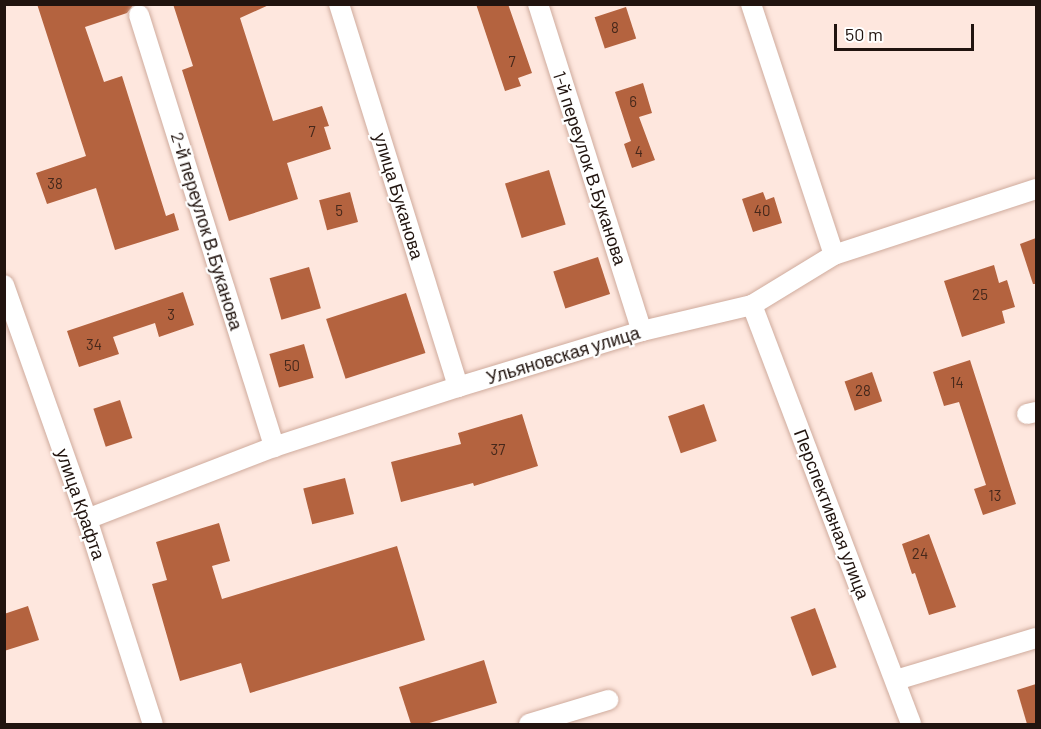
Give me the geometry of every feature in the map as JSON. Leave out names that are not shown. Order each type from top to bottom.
[{"type":"street","name":"улица Буканова","points":[[339,4],[458,387]]},
{"type":"street","name":"1-й переулок В.Буканова","points":[[538,4],[642,331]]},
{"type":"street","points":[[751,4],[834,255]]},
{"type":"street","name":"2-й переулок В.Буканова","points":[[139,15],[274,447]]},
{"type":"street","name":"Ульяновская улица","points":[[87,519],[274,447],[458,387],[642,331],[752,305],[834,255],[1036,189]]},
{"type":"street","name":"улица Крафта","points":[[4,285],[87,519],[153,724]]},
{"type":"street","name":"Перспективная улица","points":[[752,305],[911,724]]},
{"type":"street","points":[[896,680],[1036,638]]},
{"type":"street","points":[[529,724],[608,700]]},
{"type":"building","points":[[37,4],[134,4],[127,13],[85,27],[104,82],[122,76],[166,216],[174,213],[179,230],[115,250],[96,188],[47,204],[36,173],[86,156]]},
{"type":"building","points":[[173,4],[271,4],[240,18],[273,121],[322,106],[329,126],[324,127],[331,149],[287,163],[298,199],[229,221],[182,70],[193,66]]},
{"type":"building","points":[[476,4],[508,4],[532,73],[518,78],[521,86],[505,91]]},
{"type":"building","points":[[626,7],[636,38],[605,49],[595,17]]},
{"type":"building","points":[[643,83],[652,113],[639,117],[655,160],[632,168],[624,144],[631,141],[615,92]]},
{"type":"building","points":[[549,170],[566,225],[522,238],[505,183]]},
{"type":"building","points":[[350,192],[358,222],[327,230],[319,200]]},
{"type":"building","points":[[763,192],[766,200],[774,197],[782,223],[753,232],[742,199]]},
{"type":"building","points":[[1036,238],[1036,284],[1033,284],[1020,244]]},
{"type":"building","points":[[598,257],[610,294],[565,309],[553,272]]},
{"type":"building","points":[[994,265],[999,283],[1007,280],[1015,307],[1002,311],[1005,323],[962,337],[944,281]]},
{"type":"building","points":[[309,267],[321,308],[281,320],[270,278]]},
{"type":"building","points":[[183,292],[194,325],[159,337],[155,323],[113,337],[119,354],[79,367],[67,331]]},
{"type":"building","points":[[406,293],[425,353],[346,379],[326,319]]},
{"type":"building","points":[[304,344],[314,378],[279,388],[269,354]]},
{"type":"building","points":[[970,360],[1016,504],[983,515],[974,489],[986,485],[959,402],[944,406],[933,372]]},
{"type":"building","points":[[872,372],[882,401],[855,411],[845,381]]},
{"type":"building","points":[[120,400],[132,438],[106,447],[93,409]]},
{"type":"building","points":[[704,404],[717,441],[681,453],[668,416]]},
{"type":"building","points":[[522,414],[538,466],[474,486],[473,483],[401,502],[391,462],[461,444],[458,433]]},
{"type":"building","points":[[345,478],[354,514],[312,524],[303,488]]},
{"type":"building","points":[[219,523],[230,561],[212,566],[222,599],[397,546],[425,640],[250,693],[241,663],[180,681],[152,584],[167,580],[156,542]]},
{"type":"building","points":[[929,534],[956,607],[929,615],[915,573],[912,574],[902,544]]},
{"type":"building","points":[[28,606],[39,640],[4,651],[4,614]]},
{"type":"building","points":[[815,608],[837,667],[812,676],[791,617]]},
{"type":"building","points":[[484,660],[497,703],[426,724],[411,724],[399,687]]},
{"type":"building","points":[[1036,684],[1036,724],[1027,724],[1017,690]]}]
